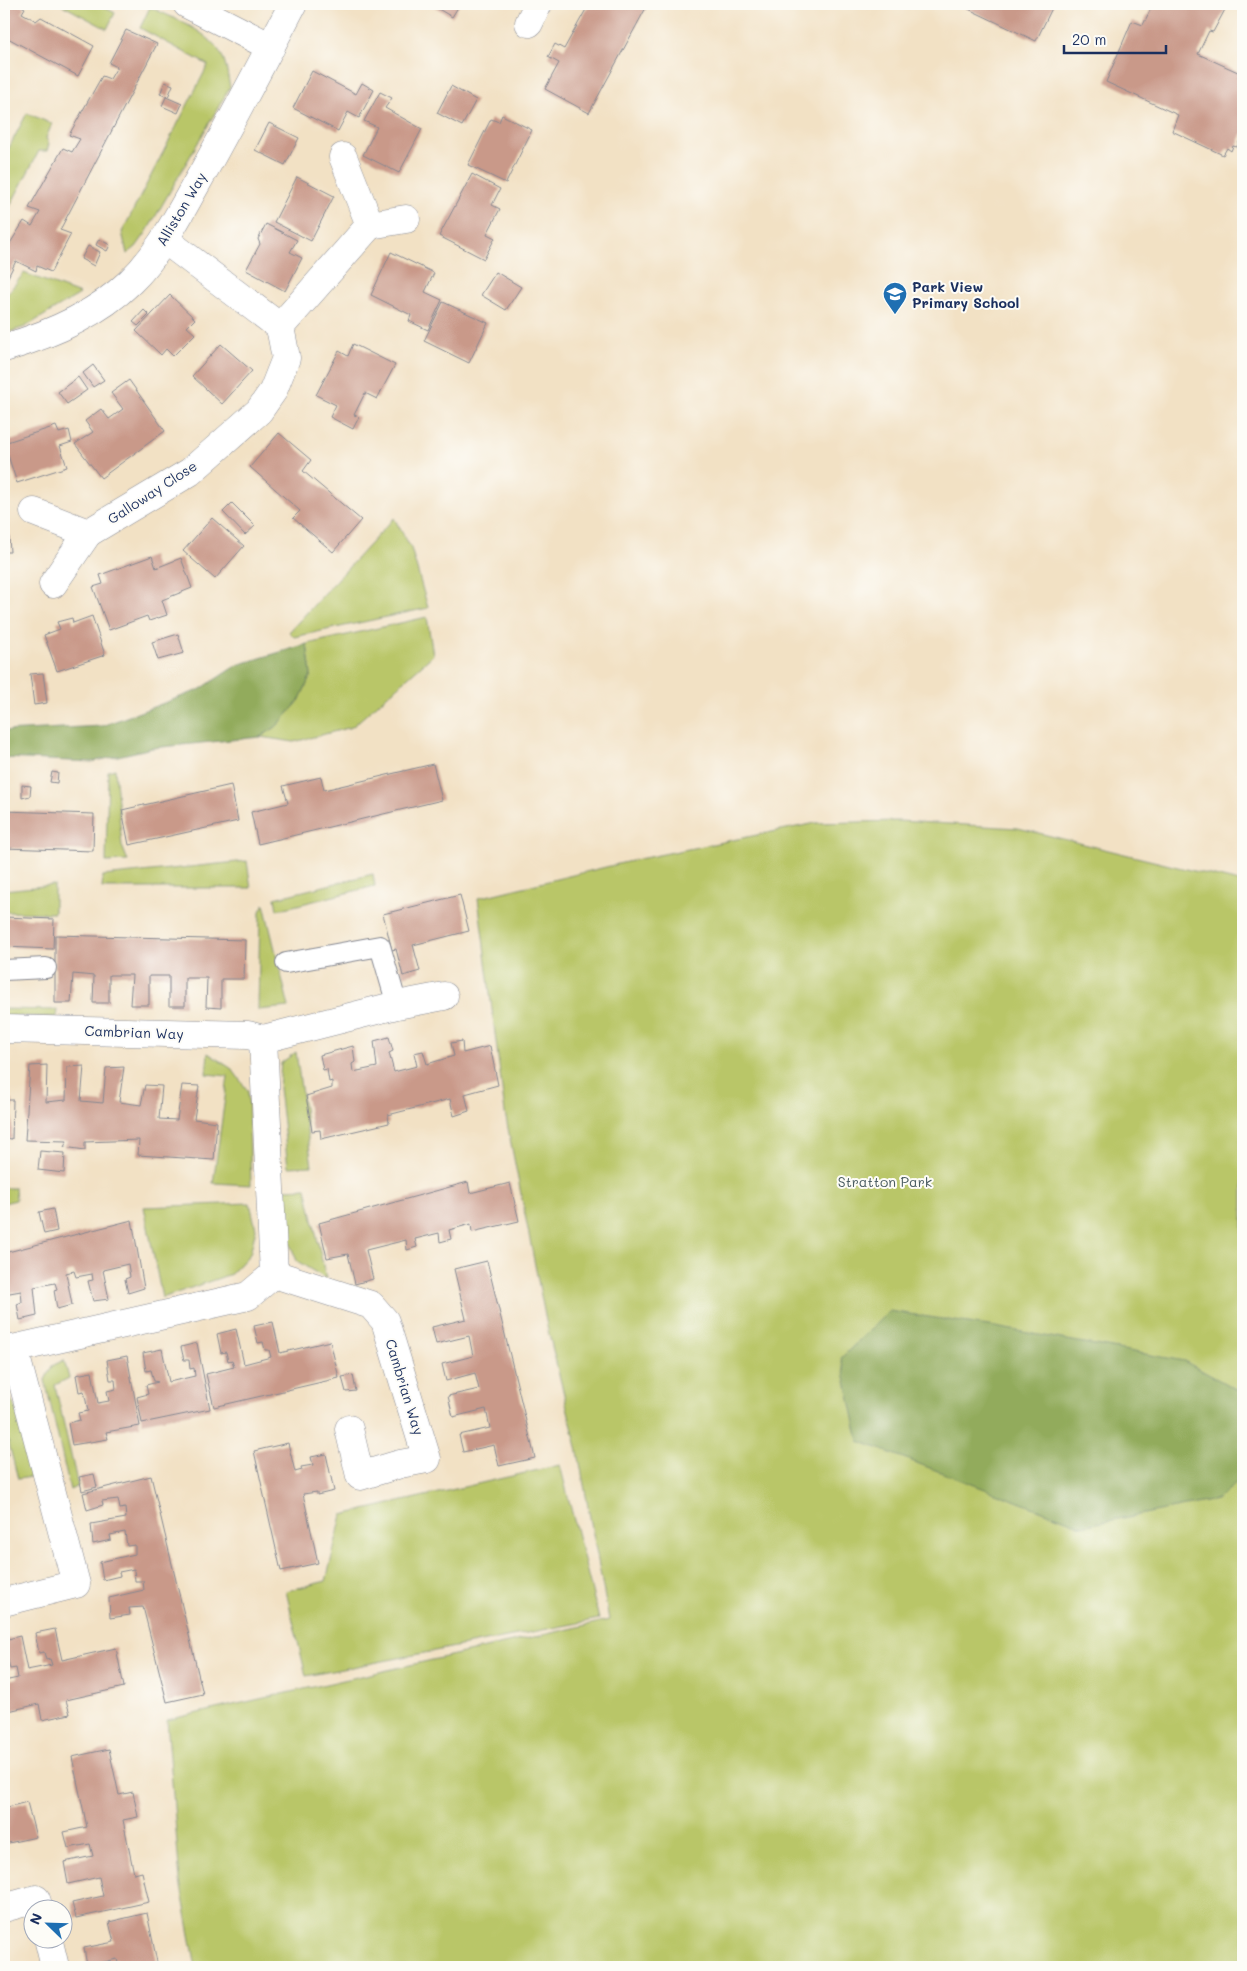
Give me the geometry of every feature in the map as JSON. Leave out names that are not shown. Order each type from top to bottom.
[{"type":"street","points":[[187,4],[271,47]]},
{"type":"street","name":"Alliston Way","points":[[4,348],[62,327],[106,302],[130,282],[165,240],[223,137],[293,4]]},
{"type":"street","points":[[343,157],[370,225]]},
{"type":"street","points":[[165,240],[280,327],[370,225],[406,219]]},
{"type":"street","name":"Galloway Close","points":[[53,584],[88,533],[190,472],[259,412],[273,391],[286,358],[280,327]]},
{"type":"street","points":[[34,512],[88,533]]},
{"type":"street","name":"Cambrian Way","points":[[4,1029],[248,1035],[263,1039],[397,1005],[444,996]]},
{"type":"street","points":[[4,1602],[76,1584],[9,1350],[248,1296],[274,1274],[263,1039]]},
{"type":"street","name":"Cambrian Way","points":[[274,1274],[371,1305],[385,1321],[427,1459],[400,1464],[360,1476],[349,1429]]},
{"type":"street","points":[[4,1908],[22,1903]]},
{"type":"street","points":[[50,1948],[55,1967]]},
{"type":"lane","points":[[286,963],[380,946],[397,1005]]},
{"type":"lane","points":[[4,970],[46,968]]},
{"type":"green space","points":[[60,4],[98,4],[115,13],[107,29]]},
{"type":"green space","points":[[150,7],[182,22],[211,41],[224,60],[230,87],[146,233],[136,247],[127,254],[122,232],[208,65],[140,28]]},
{"type":"green space","points":[[27,113],[52,124],[46,138],[49,144],[47,151],[39,151],[8,210],[10,216],[4,225],[4,157]]},
{"type":"green space","points":[[24,273],[80,294],[25,327],[4,334],[4,298]]},
{"type":"green space","points":[[394,518],[411,548],[428,608],[294,637],[289,632]]},
{"type":"green space","points":[[427,617],[433,655],[352,727],[294,742],[260,737],[276,727],[299,701],[311,675],[307,644]]},
{"type":"green space","points":[[307,644],[311,675],[299,701],[276,727],[260,737],[152,748],[92,762],[4,758],[4,731],[102,726],[199,690],[237,665]]},
{"type":"green space","points":[[115,769],[122,846],[128,861],[106,862],[108,771]]},
{"type":"green space","name":"Stratton Park","points":[[898,821],[1018,828],[1243,883],[1243,1967],[196,1967],[180,1881],[167,1720],[609,1620],[577,1447],[547,1326],[505,1113],[478,898],[639,859],[816,823]]},
{"type":"green space","points":[[247,861],[251,888],[102,888],[103,876]]},
{"type":"green space","points":[[373,874],[375,886],[277,910],[275,898]]},
{"type":"green space","points":[[54,885],[54,913],[4,912],[4,890]]},
{"type":"green space","points":[[264,904],[289,1007],[258,1010],[260,911]]},
{"type":"green space","points":[[4,1009],[57,1010],[56,1017],[4,1016]]},
{"type":"green space","points":[[296,1052],[312,1166],[288,1167],[279,1088],[281,1063]]},
{"type":"green space","points":[[208,1053],[232,1069],[248,1091],[251,1185],[213,1183],[228,1076],[206,1074]]},
{"type":"green space","points":[[4,1188],[15,1188],[16,1200],[4,1203]]},
{"type":"green space","points":[[306,1188],[326,1279],[297,1261],[288,1239],[285,1189]]},
{"type":"green space","points":[[250,1203],[256,1229],[250,1254],[231,1274],[162,1298],[144,1207]]},
{"type":"green space","points":[[889,1311],[995,1327],[1184,1361],[1243,1393],[1243,1478],[1216,1500],[1082,1526],[859,1441],[841,1358]]},
{"type":"green space","points":[[64,1360],[69,1378],[55,1385],[78,1486],[70,1490],[45,1380],[52,1366]]},
{"type":"green space","points":[[4,1391],[10,1398],[19,1419],[32,1477],[18,1479],[4,1425]]},
{"type":"green space","points":[[560,1465],[599,1619],[306,1676],[286,1591],[326,1581],[342,1515]]},
{"type":"building","points":[[4,4],[18,4],[25,8],[22,13],[36,21],[41,17],[94,46],[78,76],[4,36]]},
{"type":"building","points":[[430,4],[460,4],[452,17]]},
{"type":"building","points":[[589,4],[648,4],[589,113],[545,89],[559,63],[548,57],[555,44],[564,49]]},
{"type":"building","points":[[958,4],[1054,4],[1036,41]]},
{"type":"building","points":[[1153,4],[1228,4],[1213,32],[1209,31],[1198,54],[1240,73],[1238,77],[1243,79],[1243,132],[1237,147],[1233,146],[1231,151],[1227,148],[1223,155],[1172,131],[1178,115],[1106,82],[1132,21],[1143,25]]},
{"type":"building","points":[[126,30],[157,44],[60,230],[71,234],[51,272],[37,266],[36,271],[16,261],[4,285],[4,242],[9,245],[24,221],[32,226],[40,212],[29,208],[63,148],[72,152],[80,139],[69,135],[102,76],[110,79],[117,67],[109,63]]},
{"type":"building","points":[[312,71],[356,94],[362,83],[374,90],[359,118],[348,112],[338,131],[293,108]]},
{"type":"building","points":[[165,82],[173,85],[168,97],[160,94]]},
{"type":"building","points":[[451,86],[476,100],[462,126],[437,113]]},
{"type":"building","points":[[380,92],[392,98],[385,108],[422,129],[399,173],[363,155],[377,127],[364,121]]},
{"type":"building","points":[[166,97],[182,104],[178,113],[162,106]]},
{"type":"building","points":[[502,115],[532,130],[506,183],[468,165],[491,119],[499,122]]},
{"type":"building","points":[[269,123],[299,138],[285,165],[255,150]]},
{"type":"building","points":[[472,174],[500,189],[492,205],[500,209],[487,234],[495,238],[484,259],[439,236]]},
{"type":"building","points":[[297,177],[334,196],[311,241],[274,222]]},
{"type":"building","points":[[266,224],[297,240],[290,252],[302,258],[285,291],[246,270],[260,244],[258,239]]},
{"type":"building","points":[[99,239],[110,245],[107,251],[96,245]]},
{"type":"building","points":[[88,246],[100,252],[94,266],[81,259]]},
{"type":"building","points":[[391,252],[434,273],[425,292],[442,300],[428,330],[409,321],[411,315],[371,295]]},
{"type":"building","points":[[496,272],[521,287],[506,310],[481,295]]},
{"type":"building","points":[[170,295],[195,319],[187,327],[195,334],[173,356],[166,349],[161,355],[136,331]]},
{"type":"building","points":[[443,302],[488,323],[469,363],[424,341]]},
{"type":"building","points":[[144,310],[149,315],[138,326],[133,322]]},
{"type":"building","points":[[221,344],[252,371],[222,404],[192,376]]},
{"type":"building","points":[[353,344],[395,365],[377,399],[365,393],[354,415],[359,417],[353,429],[330,417],[336,405],[316,395],[339,351],[348,356]]},
{"type":"building","points":[[93,365],[104,380],[93,387],[83,373]]},
{"type":"building","points":[[78,377],[87,390],[67,404],[58,392]]},
{"type":"building","points":[[129,380],[165,431],[101,478],[75,444],[93,432],[85,421],[101,409],[109,419],[123,409],[111,393]]},
{"type":"building","points":[[56,426],[59,433],[69,430],[72,442],[60,446],[67,467],[17,483],[4,443]]},
{"type":"building","points":[[279,433],[311,460],[303,471],[361,520],[333,552],[293,518],[300,511],[250,467]]},
{"type":"building","points":[[232,503],[255,526],[245,535],[223,512]]},
{"type":"building","points":[[212,518],[244,546],[215,579],[183,551]]},
{"type":"building","points":[[4,523],[8,523],[10,552],[4,552]]},
{"type":"building","points":[[152,556],[156,568],[181,558],[192,588],[162,600],[167,615],[149,621],[147,616],[109,630],[93,587],[103,584],[100,575]]},
{"type":"building","points":[[92,616],[105,655],[57,671],[44,635],[60,629],[57,622],[72,618],[73,623]]},
{"type":"building","points":[[178,634],[184,653],[158,660],[152,642]]},
{"type":"building","points":[[43,673],[47,703],[34,705],[30,674]]},
{"type":"building","points":[[433,764],[442,800],[258,844],[251,812],[288,803],[283,786],[321,777],[324,790]]},
{"type":"building","points":[[52,772],[58,773],[57,783],[50,782]]},
{"type":"building","points":[[22,785],[31,786],[30,796],[22,798]]},
{"type":"building","points":[[231,785],[238,821],[129,845],[122,810]]},
{"type":"building","points":[[4,811],[94,814],[93,851],[4,848]]},
{"type":"building","points":[[460,895],[469,931],[413,945],[420,971],[403,976],[396,949],[392,950],[383,914]]},
{"type":"building","points":[[4,917],[54,919],[53,949],[4,947]]},
{"type":"building","points":[[55,935],[245,940],[244,979],[221,979],[221,1008],[206,1007],[207,978],[185,978],[185,1006],[169,1006],[169,976],[149,976],[149,1005],[130,1005],[132,975],[109,975],[109,1003],[93,1003],[94,976],[73,974],[71,1003],[55,1003]]},
{"type":"building","points":[[389,1037],[393,1051],[389,1053],[394,1072],[417,1066],[414,1053],[423,1051],[427,1064],[454,1056],[451,1043],[462,1041],[463,1053],[490,1046],[498,1085],[465,1094],[469,1111],[454,1116],[450,1099],[388,1115],[389,1123],[321,1139],[320,1130],[312,1131],[306,1096],[332,1088],[332,1081],[329,1082],[327,1069],[323,1070],[320,1055],[353,1046],[355,1062],[352,1064],[353,1072],[377,1067],[374,1041]]},
{"type":"building","points":[[47,1065],[46,1102],[66,1100],[67,1067],[84,1066],[81,1101],[103,1103],[106,1068],[124,1067],[119,1102],[141,1105],[145,1085],[162,1086],[159,1119],[177,1120],[182,1085],[199,1086],[194,1119],[217,1122],[214,1160],[138,1155],[139,1140],[85,1142],[85,1150],[64,1147],[67,1141],[25,1140],[30,1066]]},
{"type":"building","points":[[4,1100],[13,1100],[12,1139],[4,1138]]},
{"type":"building","points":[[40,1151],[65,1153],[64,1173],[38,1170]]},
{"type":"building","points":[[468,1182],[470,1193],[510,1183],[519,1221],[472,1232],[471,1224],[449,1230],[451,1239],[440,1242],[439,1233],[415,1239],[417,1247],[407,1250],[406,1240],[366,1250],[373,1279],[355,1284],[348,1254],[327,1258],[319,1223]]},
{"type":"building","points":[[53,1209],[57,1231],[44,1234],[39,1212]]},
{"type":"building","points":[[132,1220],[144,1288],[128,1293],[125,1279],[130,1277],[128,1264],[103,1270],[109,1299],[93,1301],[88,1281],[93,1280],[92,1274],[76,1277],[74,1271],[66,1273],[72,1305],[57,1309],[54,1290],[57,1289],[55,1283],[34,1287],[37,1316],[20,1320],[17,1304],[22,1302],[21,1291],[4,1294],[4,1253]]},
{"type":"building","points":[[487,1261],[535,1458],[499,1466],[494,1445],[463,1452],[459,1435],[490,1428],[486,1409],[453,1417],[448,1396],[479,1389],[475,1373],[446,1381],[442,1364],[473,1356],[469,1336],[436,1344],[432,1327],[466,1319],[454,1269]]},
{"type":"building","points":[[273,1322],[280,1353],[330,1341],[339,1378],[214,1407],[206,1374],[234,1367],[232,1360],[228,1361],[226,1352],[221,1353],[217,1334],[236,1329],[244,1364],[271,1357],[269,1350],[265,1350],[263,1342],[258,1343],[254,1326]]},
{"type":"building","points":[[197,1343],[210,1409],[142,1423],[137,1397],[148,1394],[146,1385],[158,1382],[154,1381],[151,1370],[146,1371],[143,1353],[162,1349],[169,1382],[195,1376],[194,1368],[190,1369],[189,1360],[184,1360],[181,1347]]},
{"type":"building","points":[[127,1356],[140,1426],[106,1432],[108,1439],[72,1445],[68,1423],[80,1420],[78,1413],[88,1411],[84,1391],[79,1392],[76,1375],[92,1372],[98,1403],[109,1401],[107,1391],[116,1389],[115,1380],[110,1380],[107,1360]]},
{"type":"building","points":[[353,1375],[356,1391],[346,1392],[342,1377]]},
{"type":"building","points":[[4,1440],[9,1455],[4,1457]]},
{"type":"building","points":[[288,1443],[295,1472],[302,1470],[301,1467],[313,1465],[311,1457],[326,1454],[334,1491],[317,1495],[317,1492],[303,1494],[318,1563],[281,1571],[254,1451]]},
{"type":"building","points":[[94,1474],[97,1487],[82,1491],[79,1477]]},
{"type":"building","points":[[151,1476],[203,1694],[167,1702],[143,1607],[129,1608],[130,1615],[110,1618],[109,1598],[144,1590],[143,1581],[135,1581],[134,1569],[119,1572],[120,1576],[103,1580],[100,1562],[135,1554],[135,1545],[127,1546],[125,1532],[110,1535],[111,1540],[93,1544],[91,1524],[126,1518],[125,1508],[120,1509],[118,1499],[102,1501],[103,1505],[87,1510],[83,1493]]},
{"type":"building","points":[[55,1629],[62,1660],[116,1648],[124,1687],[66,1700],[70,1714],[42,1720],[39,1704],[4,1712],[4,1681],[18,1678],[16,1668],[10,1669],[8,1660],[4,1660],[4,1640],[20,1636],[27,1670],[52,1665],[50,1659],[46,1660],[44,1652],[39,1653],[35,1633]]},
{"type":"building","points":[[109,1749],[119,1795],[133,1792],[138,1817],[123,1820],[134,1874],[142,1872],[149,1902],[76,1918],[72,1903],[103,1896],[99,1877],[68,1884],[64,1862],[93,1856],[90,1844],[68,1848],[64,1832],[87,1827],[72,1757]]},
{"type":"building","points":[[27,1802],[36,1837],[4,1844],[4,1808]]},
{"type":"building","points":[[147,1913],[158,1967],[119,1967],[117,1959],[87,1966],[84,1948],[114,1942],[109,1922]]},
{"type":"place","name":"Park View Primary School","points":[[895,315]]}]
